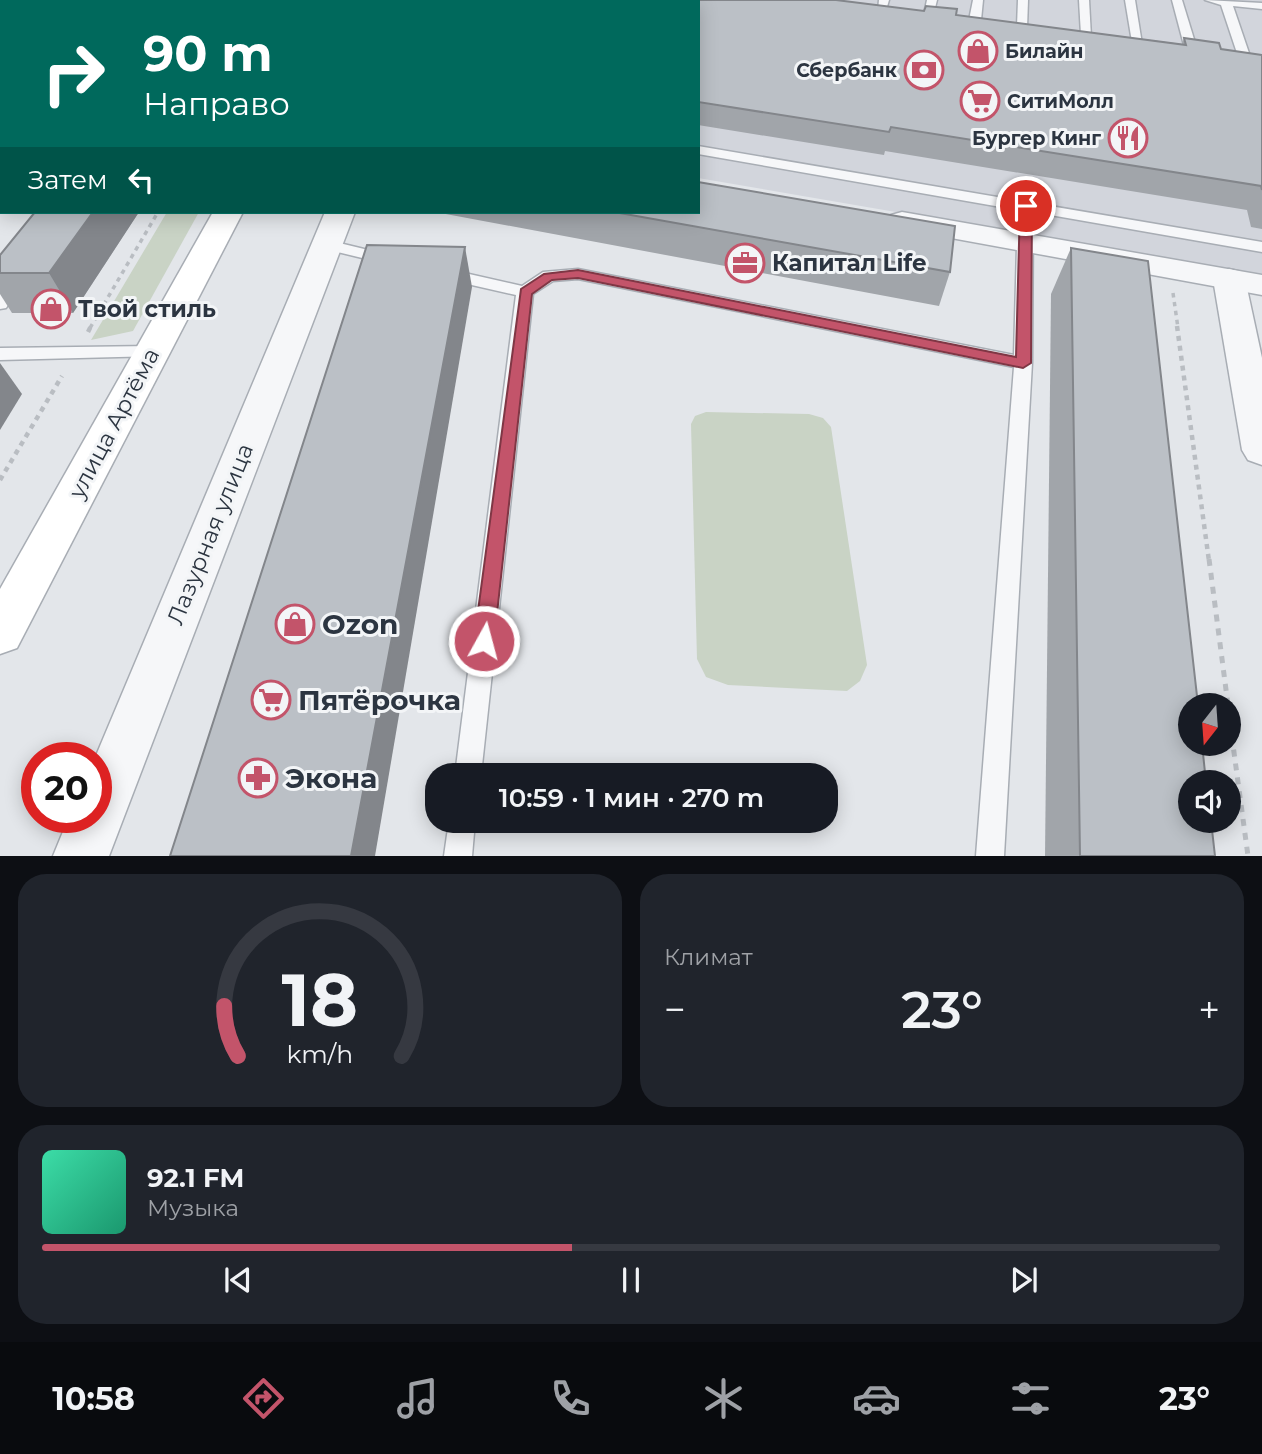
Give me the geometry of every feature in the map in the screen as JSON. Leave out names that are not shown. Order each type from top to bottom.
[{"type":"main road","name":"улица Артёма","points":[[0,633],[227,214]]},
{"type":"street","points":[[875,216],[1246,282],[1262,450]]},
{"type":"street","name":"Лазурная улица","points":[[81,856],[333,228]]},
{"type":"lane","points":[[929,14],[932,0]]},
{"type":"lane","points":[[975,20],[978,0]]},
{"type":"lane","points":[[1023,0],[1017,26],[1036,28]]},
{"type":"lane","points":[[1074,33],[1094,36],[1084,0]]},
{"type":"lane","points":[[1130,0],[1131,41],[1151,44]]},
{"type":"lane","points":[[1177,0],[1191,49]]},
{"type":"lane","points":[[1210,0],[1262,6]]},
{"type":"lane","points":[[1226,2],[1249,56],[1231,54]]},
{"type":"lane","points":[[1177,47],[1204,51]]},
{"type":"lane","points":[[700,150],[1262,247]]},
{"type":"lane","points":[[990,856],[1023,363],[1026,206]]},
{"type":"lane","points":[[333,228],[406,264]]},
{"type":"lane","points":[[0,304],[30,263]]},
{"type":"lane","points":[[433,270],[526,292],[549,276],[578,274],[1023,363]]},
{"type":"lane","points":[[469,763],[526,292]]},
{"type":"lane","points":[[0,354],[152,352]]},
{"type":"lane","points":[[458,856],[461,833]]},
{"type":"path","points":[[1169,268],[1226,693]]},
{"type":"path","points":[[1235,756],[1248,856]]},
{"type":"shaded area","points":[[700,0],[1262,0],[1262,275],[700,178]]},
{"type":"green space","points":[[166,214],[198,214],[133,331],[91,340]]},
{"type":"green space","points":[[706,412],[809,414],[823,418],[831,427],[867,665],[860,681],[847,691],[728,685],[706,677],[697,659],[691,424],[695,416]]},
{"type":"building","name":"СитиМолл","points":[[700,0],[836,0],[924,11],[926,6],[957,9],[956,15],[1186,45],[1184,38],[1219,43],[1221,49],[1262,55],[1262,190],[1261,186],[891,127],[889,132],[700,102]]},
{"type":"building","points":[[700,182],[955,226],[950,272],[625,214],[700,214]]},
{"type":"building","points":[[33,214],[92,214],[49,273],[0,273],[0,255]]},
{"type":"building","points":[[367,245],[465,247],[351,856],[170,856]]},
{"type":"building","points":[[1071,248],[1148,261],[1197,693],[1178,693],[1178,756],[1203,756],[1205,770],[1178,770],[1178,833],[1212,833],[1215,856],[1080,856]]},
{"type":"place","name":"Билайн","points":[[978,51]]},
{"type":"place","name":"Сбербанк","points":[[924,70]]},
{"type":"place","name":"СитиМолл","points":[[980,101]]},
{"type":"place","name":"Бургер Кинг","points":[[1128,138]]},
{"type":"place","name":"Капитал Life","points":[[745,263]]},
{"type":"place","name":"Твой стиль","points":[[51,309]]},
{"type":"place","name":"Ozon","points":[[295,624]]},
{"type":"place","name":"Пятёрочка","points":[[271,700]]},
{"type":"place","name":"Экона","points":[[258,778]]},
{"type":"route","points":[[484,641],[526,292],[549,276],[578,274],[1023,363],[1026,206]]}]
